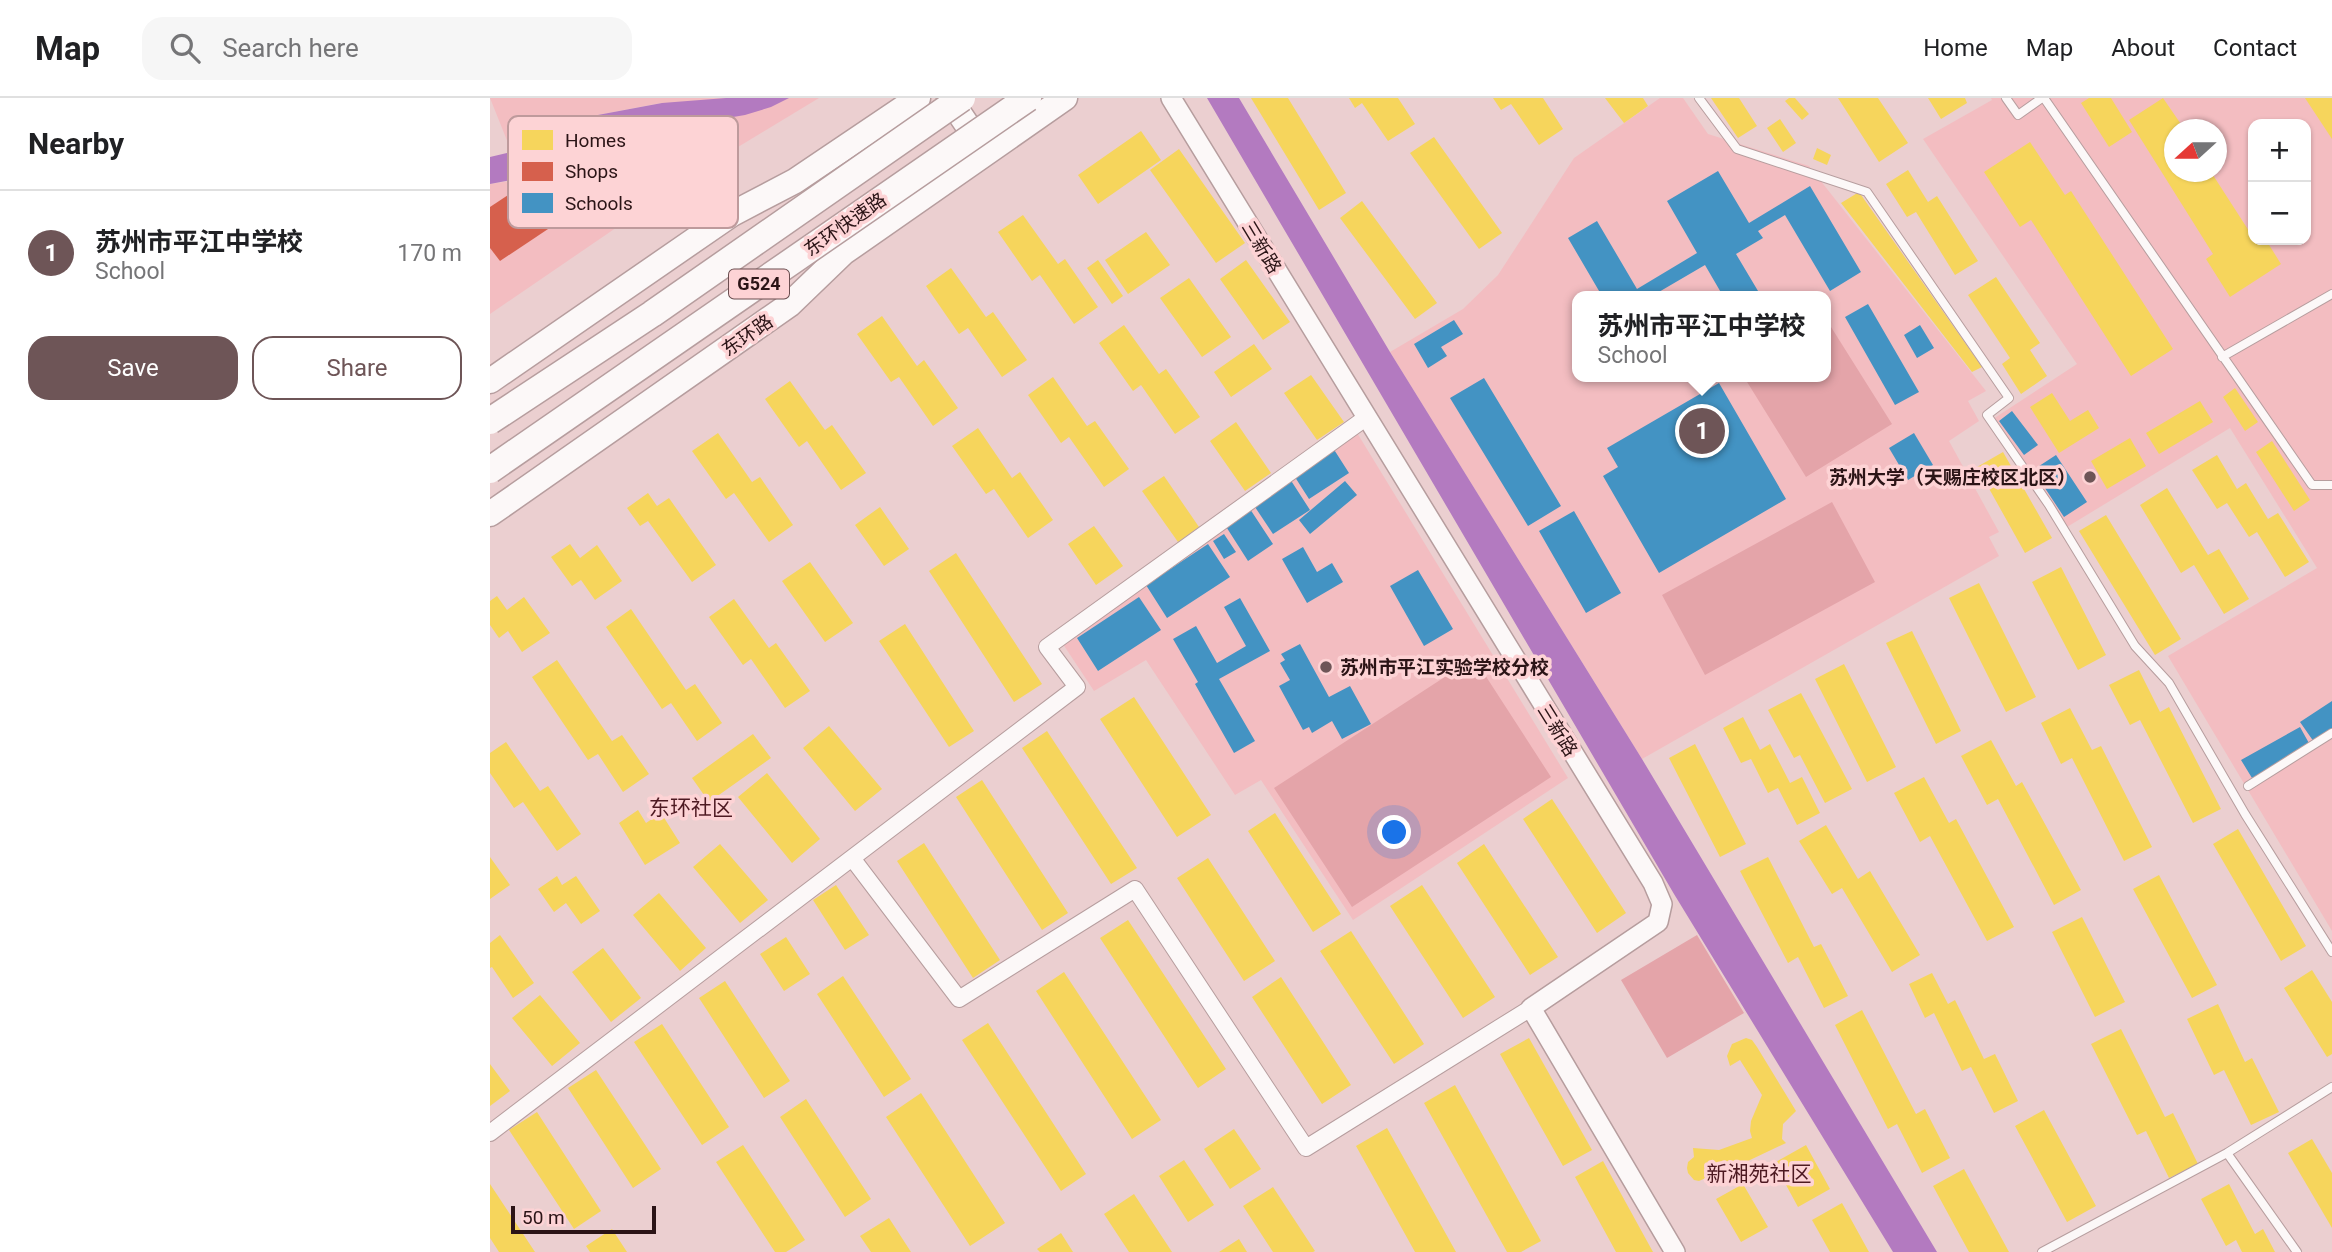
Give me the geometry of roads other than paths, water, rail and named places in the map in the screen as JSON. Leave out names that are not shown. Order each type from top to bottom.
[{"type":"highway","name":"东环快速路","points":[[490,421],[652,314],[962,98]]},
{"type":"highway","name":"东环快速路","points":[[490,470],[1028,98]]},
{"type":"main road","points":[[738,211],[795,181],[918,98]]},
{"type":"main road","points":[[949,98],[986,153]]},
{"type":"main road","name":"东环路","points":[[490,514],[789,305],[843,253],[1061,99]]},
{"type":"main road","points":[[490,381],[712,228]]},
{"type":"street","name":"三新路","points":[[1171,98],[1653,883],[1662,904],[1658,922],[1531,1008]]},
{"type":"street","points":[[490,1133],[1077,687],[1047,647],[1367,417]]},
{"type":"street","points":[[852,858],[959,999],[1135,889],[1306,1148],[1531,1008],[1675,1252]]},
{"type":"lane","points":[[1699,98],[1737,149],[1867,192],[2009,398],[1987,415],[2049,505],[2135,646],[2169,683],[2245,814],[2332,952]]},
{"type":"lane","points":[[2006,98],[2018,115],[2043,98],[2312,485],[2332,485]]},
{"type":"lane","points":[[2222,357],[2332,294]]},
{"type":"lane","points":[[2248,786],[2332,733]]},
{"type":"lane","points":[[2042,1252],[2227,1153],[2332,1087]]},
{"type":"lane","points":[[2227,1153],[2297,1252]]},
{"type":"place","name":"苏州市平江中学校","points":[[1702,431]]},
{"type":"place","name":"苏州大学（天赐庄校区北区）","points":[[2090,477]]},
{"type":"place","name":"苏州市平江实验学校分校","points":[[1326,667]]},
{"type":"district","name":"东环社区","points":[[691,808]]},
{"type":"district","name":"新湘苑社区","points":[[1759,1174]]}]
